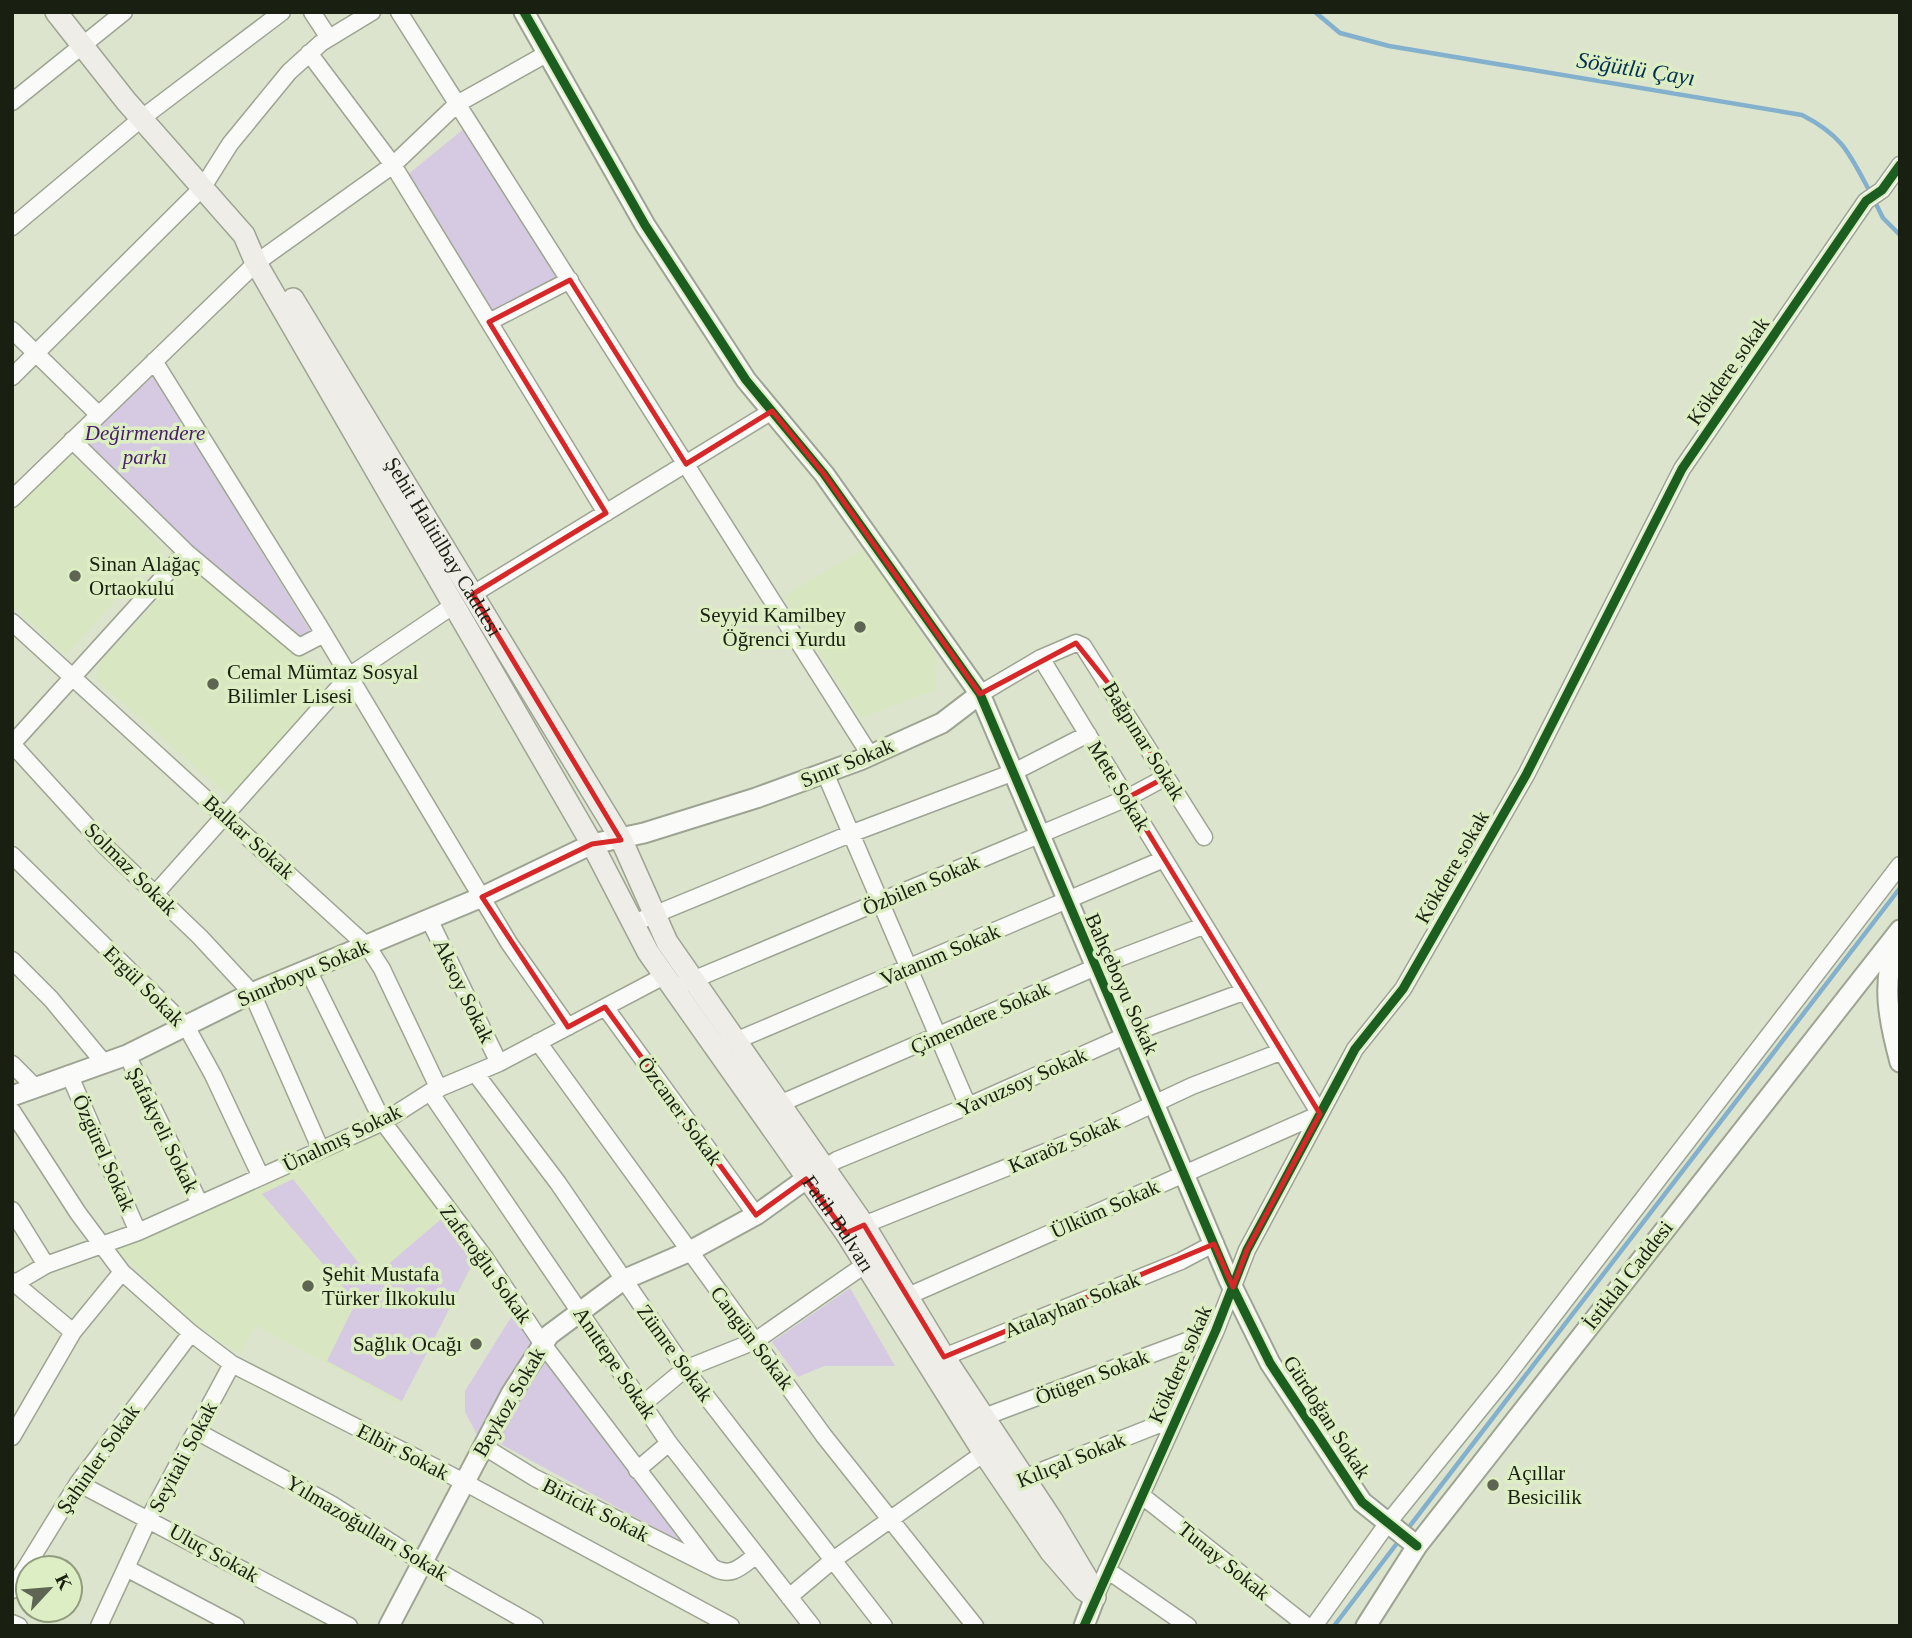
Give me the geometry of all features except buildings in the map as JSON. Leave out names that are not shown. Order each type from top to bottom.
[{"type":"main road","name":"Şehit Halitilbay Caddesi","points":[[57,12],[142,118],[244,235],[256,263],[592,844]]},
{"type":"main road","name":"Şehit Halitilbay Caddesi","points":[[256,263],[287,289],[621,839],[667,942],[779,1104],[815,1174]]},
{"type":"main road","name":"Fatih Bulvarı","points":[[592,844],[669,982],[758,1113],[815,1174]]},
{"type":"main road","points":[[815,1174],[855,1229],[1015,1482],[1072,1553],[1095,1597]]},
{"type":"main road","name":"Fatih Bulvarı","points":[[855,1229],[866,1264],[900,1300]]},
{"type":"main road","points":[[975,1421],[984,1453],[1015,1482]]},
{"type":"street","points":[[12,102],[84,47],[124,12]]},
{"type":"street","points":[[12,227],[142,118],[282,12]]},
{"type":"street","points":[[312,12],[329,38]]},
{"type":"street","points":[[12,377],[203,187],[230,144],[289,72],[329,38],[372,12]]},
{"type":"street","points":[[399,12],[870,755]]},
{"type":"street","name":"Bahçeboyu Sokak","points":[[524,12],[645,225],[746,380],[824,474],[980,694],[1038,836],[1127,1035],[1233,1287]]},
{"type":"street","points":[[309,53],[393,165],[606,513]]},
{"type":"street","points":[[12,499],[256,263],[393,165],[457,104],[548,53]]},
{"type":"street","name":"Kökdere sokak","points":[[1095,1597],[1216,1330],[1247,1250],[1355,1049],[1403,989],[1525,775],[1682,469],[1866,201],[1882,190],[1900,165]]},
{"type":"street","points":[[489,322],[570,279]]},
{"type":"street","points":[[12,330],[99,415]]},
{"type":"street","points":[[155,361],[324,634],[509,943],[568,1027]]},
{"type":"street","points":[[473,594],[772,411]]},
{"type":"street","points":[[72,440],[186,552],[299,647],[324,634]]},
{"type":"street","points":[[12,744],[186,552]]},
{"type":"street","points":[[155,894],[349,676],[454,605]]},
{"type":"street","name":"Balkar Sokak","points":[[12,622],[71,679],[227,816],[368,947],[382,969],[434,1090]]},
{"type":"street","name":"Sınır Sokak","points":[[592,844],[621,839],[756,799],[870,755],[942,723],[980,694],[1041,658],[1076,643],[1083,646]]},
{"type":"street","name":"Bağpınar Sokak","points":[[1083,646],[1204,837]]},
{"type":"street","points":[[1041,658],[1087,734]]},
{"type":"street","name":"Mete Sokak","points":[[634,923],[849,834],[1014,772],[1087,734],[1320,1114]]},
{"type":"street","name":"Solmaz Sokak","points":[[12,744],[107,848],[252,993]]},
{"type":"street","points":[[825,773],[878,902],[968,1106]]},
{"type":"street","name":"Özbilen Sokak","points":[[669,982],[693,979],[1127,799],[1167,777]]},
{"type":"street","name":"Sınırboyu Sokak","points":[[12,1096],[127,1055],[252,993],[368,947],[482,897],[592,844]]},
{"type":"street","name":"Ergül Sokak","points":[[12,855],[186,1026],[213,1075],[261,1177]]},
{"type":"street","name":"Vatanım Sokak","points":[[715,1049],[1164,859]]},
{"type":"street","points":[[1314,1626],[1900,865]]},
{"type":"street","name":"Aksoy Sokak","points":[[429,919],[499,1063]]},
{"type":"street","name":"Çimendere Sokak","points":[[758,1113],[1096,967],[1203,926]]},
{"type":"street","points":[[1900,932],[1888,965],[1887,1010],[1900,1062]]},
{"type":"street","name":"İstiklal Caddesi","points":[[1366,1626],[1414,1544],[1900,932]]},
{"type":"street","points":[[12,960],[51,999],[105,1064]]},
{"type":"street","name":"Zaferoğlu Sokak","points":[[308,970],[383,1122],[485,1258],[542,1343],[712,1567]]},
{"type":"street","name":"Ünalmış Sokak","points":[[13,1283],[46,1265],[101,1243],[138,1232],[383,1122],[434,1090],[499,1063],[605,1007],[669,982]]},
{"type":"street","name":"Yavuzsoy Sokak","points":[[815,1174],[837,1160],[968,1106],[1127,1035],[1243,992]]},
{"type":"street","points":[[252,993],[321,1150]]},
{"type":"street","name":"Özcaner Sokak","points":[[605,1007],[756,1215]]},
{"type":"street","name":"Cangün Sokak","points":[[538,1042],[688,1252],[890,1521],[975,1626]]},
{"type":"street","name":"Karaöz Sokak","points":[[855,1229],[1280,1052]]},
{"type":"street","name":"Şafakyeli Sokak","points":[[127,1055],[200,1204]]},
{"type":"street","points":[[12,1064],[35,1087]]},
{"type":"street","name":"Zümre Sokak","points":[[475,1073],[558,1183],[685,1369],[884,1626]]},
{"type":"street","name":"Özgürel Sokak","points":[[69,1074],[138,1232]]},
{"type":"street","name":"Anıttepe Sokak","points":[[434,1090],[669,1443],[755,1556],[813,1626]]},
{"type":"street","name":"Elbir Sokak","points":[[12,1111],[122,1272],[191,1334],[232,1364],[464,1482],[732,1626]]},
{"type":"street","name":"Ülküm Sokak","points":[[900,1300],[1320,1114]]},
{"type":"street","name":"Beykoz Sokak","points":[[389,1626],[464,1482],[542,1343],[579,1311],[623,1280],[688,1252],[756,1215],[815,1174]]},
{"type":"street","points":[[12,1210],[46,1265]]},
{"type":"street","name":"Atalayhan Sokak","points":[[936,1360],[1181,1261],[1215,1244]]},
{"type":"street","points":[[643,1404],[685,1369],[755,1341],[866,1264]]},
{"type":"street","points":[[12,1437],[73,1332],[122,1272]]},
{"type":"street","points":[[13,1283],[73,1332]]},
{"type":"street","name":"Gürdoğan Sokak","points":[[1233,1287],[1270,1363],[1363,1503],[1414,1544]]},
{"type":"street","name":"Ötügen Sokak","points":[[975,1421],[1216,1330]]},
{"type":"street","name":"Şahinler Sokak","points":[[28,1554],[78,1483],[191,1334]]},
{"type":"street","name":"Seyitali Sokak","points":[[99,1626],[149,1518],[198,1432],[232,1364]]},
{"type":"street","name":"Kılıçal Sokak","points":[[1015,1482],[1175,1418]]},
{"type":"street","name":"Yılmazoğulları Sokak","points":[[198,1432],[331,1504],[422,1562],[535,1626]]},
{"type":"street","points":[[638,1470],[669,1443]]},
{"type":"street","name":"Biricik Sokak","points":[[483,1447],[566,1494],[712,1567]]},
{"type":"street","points":[[789,1597],[833,1560],[984,1453]]},
{"type":"street","name":"Uluç Sokak","points":[[78,1483],[149,1518],[349,1626]]},
{"type":"street","name":"Tunay Sokak","points":[[1141,1495],[1307,1626]]},
{"type":"street","points":[[712,1567],[722,1574],[730,1573],[755,1556]]},
{"type":"street","points":[[126,1568],[236,1626]]},
{"type":"street","points":[[1107,1570],[1188,1626]]},
{"type":"street","points":[[1084,1626],[1095,1597]]},
{"type":"street","points":[[12,1623],[19,1626]]},
{"type":"highlighted area","points":[[570,280],[686,464],[772,411],[824,474],[980,694],[1076,643],[1108,683],[1166,777],[1127,798],[1320,1114],[1247,1250],[1233,1287],[1214,1244],[944,1357],[864,1225],[846,1233],[806,1179],[756,1215],[605,1007],[568,1027],[482,897],[592,844],[621,840],[473,594],[606,513],[489,322]]},
{"type":"shaded area","name":"Sinan Alağaç Ortaokulu","points":[[68,452],[164,548],[66,655],[12,605],[12,511]]},
{"type":"shaded area","name":"Seyyid Kamilbey Öğrenci Yurdu","points":[[864,548],[937,658],[935,690],[861,718],[784,596]]},
{"type":"shaded area","name":"Cemal Mümtaz Sosyal Bilimler Lisesi","points":[[195,565],[314,665],[326,690],[235,793],[225,793],[96,679],[99,664],[189,566]]},
{"type":"shaded area","name":"Şehit Mustafa Türker İlkokulu","points":[[383,1122],[480,1253],[400,1404],[256,1325],[241,1354],[186,1319],[115,1247]]},
{"type":"green space","points":[[466,127],[563,280],[492,317],[406,176]]},
{"type":"green space","name":"Değirmendere parkı","points":[[152,374],[316,640],[299,649],[82,445]]},
{"type":"green space","points":[[293,1179],[371,1279],[446,1215],[477,1255],[402,1401],[327,1361],[356,1302],[262,1194]]},
{"type":"green space","points":[[850,1288],[895,1366],[824,1366],[798,1377],[772,1342]]},
{"type":"green space","points":[[515,1311],[540,1347],[480,1440],[465,1412],[465,1391]]},
{"type":"green space","points":[[542,1355],[681,1542],[495,1441]]},
{"type":"waterway","name":"Söğütlü Çayı","points":[[1315,12],[1340,33],[1389,46],[1802,115],[1827,130],[1844,147],[1870,192]]},
{"type":"waterway","name":"Söğütlü Çayı","points":[[1874,200],[1883,218],[1900,235]]},
{"type":"waterway","points":[[1406,1531],[1900,888]]},
{"type":"waterway","points":[[1334,1626],[1401,1538]]},
{"type":"cycle path","points":[[524,12],[645,225],[746,380],[824,474],[980,694],[1229,1280],[1270,1363],[1362,1502],[1417,1546]]},
{"type":"cycle path","points":[[1084,1626],[1216,1330],[1247,1250],[1355,1049],[1403,989],[1526,775],[1682,469],[1866,201],[1882,190],[1900,165]]},
{"type":"place","name":"Sinan Alağaç Ortaokulu","points":[[75,576]]},
{"type":"place","name":"Seyyid Kamilbey Öğrenci Yurdu","points":[[860,627]]},
{"type":"place","name":"Cemal Mümtaz Sosyal Bilimler Lisesi","points":[[213,684]]},
{"type":"place","name":"Şehit Mustafa Türker İlkokulu","points":[[308,1286]]},
{"type":"place","name":"Sağlık Ocağı","points":[[476,1344]]},
{"type":"place","name":"Açıllar Besicilik","points":[[1493,1485]]}]
